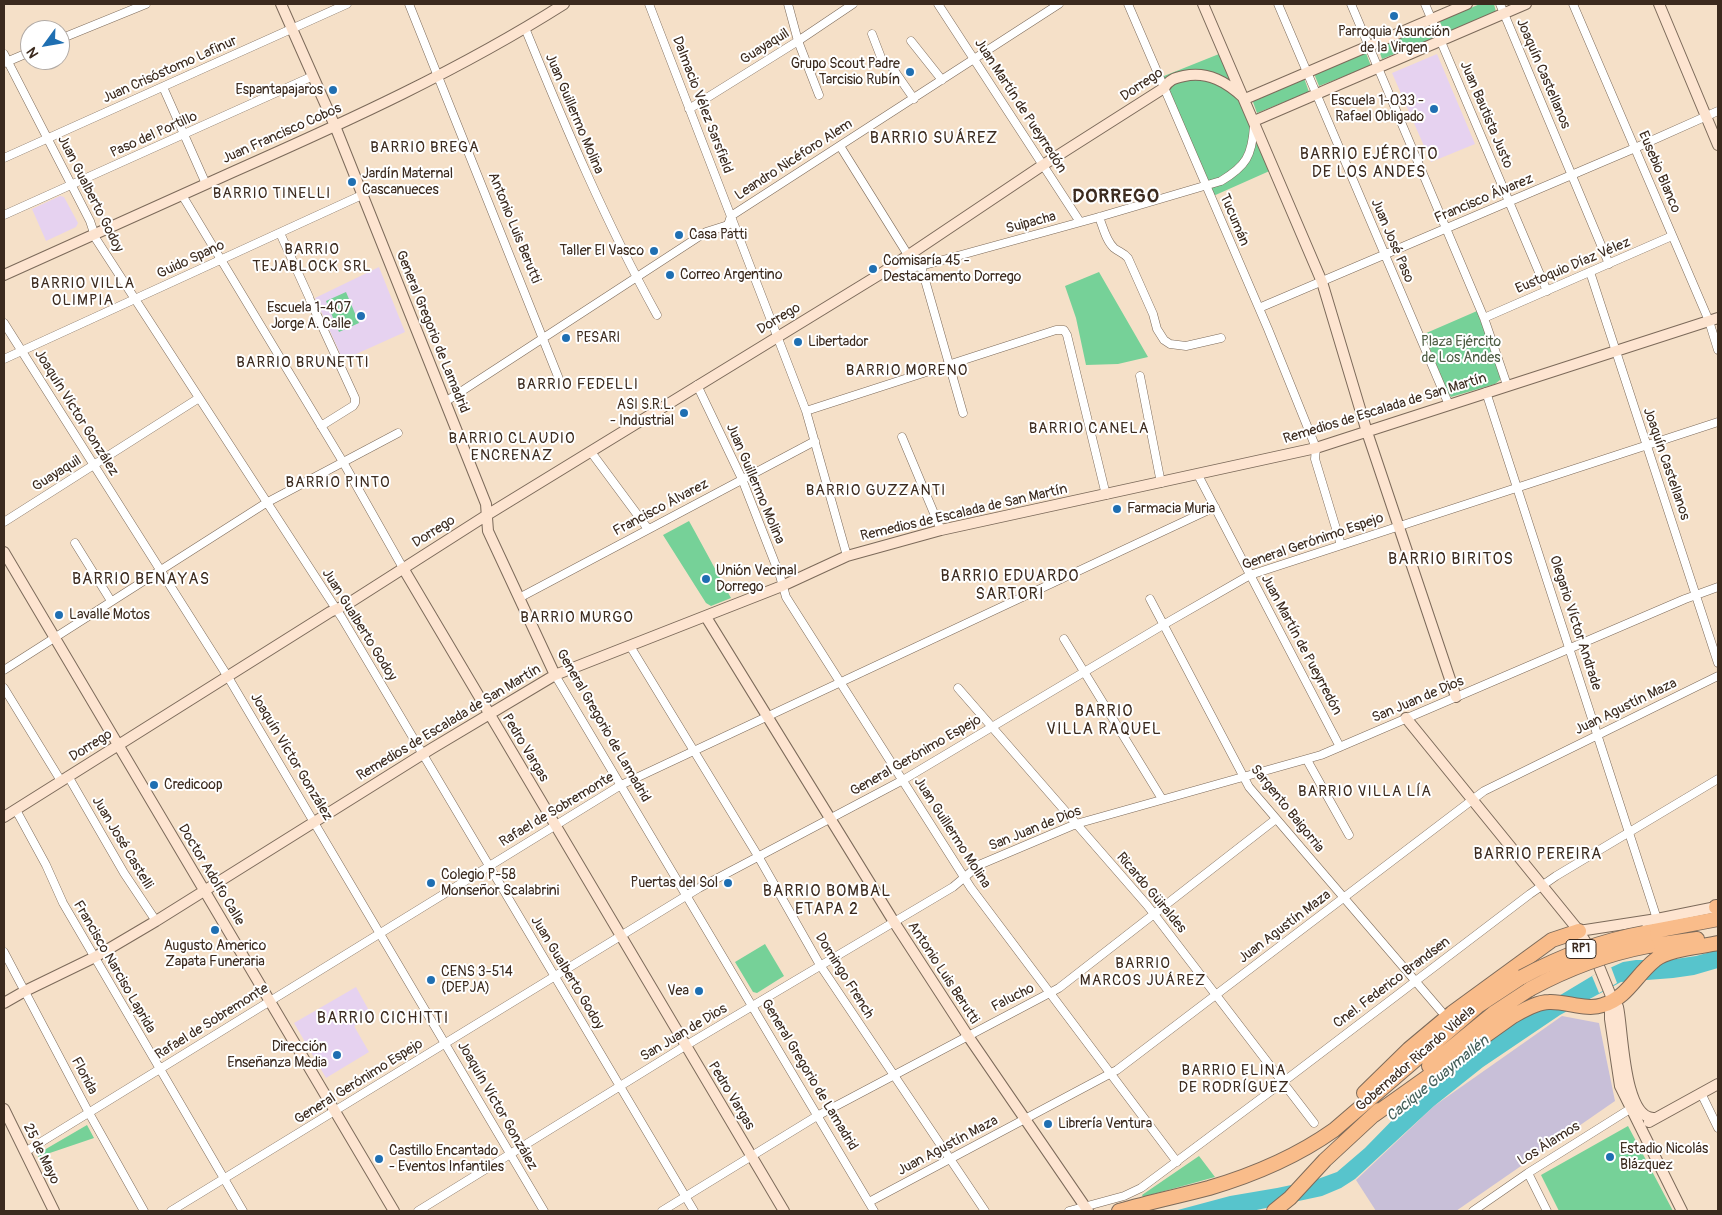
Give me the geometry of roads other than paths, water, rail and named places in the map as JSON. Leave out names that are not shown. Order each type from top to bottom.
[{"type":"highway","name":"Gobernador Ricardo Videla","points":[[1119,1211],[1228,1182],[1281,1161],[1316,1143],[1334,1130],[1478,1006],[1526,983],[1612,954],[1718,910]]},
{"type":"highway","points":[[1316,1143],[1388,1069],[1452,1013],[1552,940],[1579,931]]},
{"type":"highway","name":"Gobernador Ricardo Videla","points":[[1646,939],[1718,935]]},
{"type":"highway","points":[[1374,1115],[1513,1016],[1548,1002],[1598,1006],[1613,1001],[1625,993],[1655,960],[1671,953],[1718,943]]},
{"type":"highway","name":"Gobernador Ricardo Videla","points":[[1279,1208],[1325,1160],[1374,1115],[1526,983]]},
{"type":"street","points":[[70,36],[146,4]]},
{"type":"street","name":"General Gregorio de Lamadrid","points":[[282,4],[335,126],[486,504],[488,531],[555,674],[874,1211]]},
{"type":"street","name":"Juan Crisóstomo Lafinur","points":[[4,158],[347,4]]},
{"type":"street","name":"Antonio Luis Berutti","points":[[409,4],[559,379]]},
{"type":"street","name":"Juan Francisco Cobos","points":[[4,275],[335,126],[438,76],[564,4]]},
{"type":"street","name":"Dalmacio Vélez Sarsfield","points":[[649,4],[806,411],[847,556]]},
{"type":"street","points":[[788,4],[798,41],[819,95]]},
{"type":"street","name":"Guayaquil","points":[[689,109],[798,41],[851,4]]},
{"type":"street","name":"Juan Martín de Pueyrredón","points":[[938,4],[1080,222]]},
{"type":"street","name":"Leandro Nicéforo Alem","points":[[445,402],[706,232],[728,225],[731,216],[1058,4]]},
{"type":"street","name":"Tucumán","points":[[1128,4],[1259,308],[1316,448],[1315,459],[1341,545]]},
{"type":"street","points":[[1204,4],[1322,282],[1367,432],[1456,697]]},
{"type":"street","name":"Juan José Paso","points":[[1278,4],[1449,405]]},
{"type":"street","points":[[1351,4],[1484,318],[1507,385]]},
{"type":"street","name":"Juan Bautista Justo","points":[[1426,4],[1547,291]]},
{"type":"street","points":[[1245,99],[1467,4]]},
{"type":"street","points":[[1254,122],[1316,93],[1441,40],[1502,8],[1526,4]]},
{"type":"street","name":"Eusebio Blanco","points":[[1573,4],[1672,236],[1714,319],[1718,350]]},
{"type":"street","points":[[1659,4],[1718,145]]},
{"type":"street","name":"Joaquín Castellanos","points":[[1502,8],[1609,264]]},
{"type":"street","name":"Juan Guillermo Molina","points":[[525,28],[594,191],[636,278],[657,315]]},
{"type":"street","points":[[872,34],[882,60],[889,63],[914,99]]},
{"type":"street","points":[[911,41],[942,80]]},
{"type":"street","name":"Juan Gualberto Godoy","points":[[4,54],[6,62],[72,185],[90,221],[94,234],[336,610],[694,1211]]},
{"type":"street","points":[[6,62],[20,56]]},
{"type":"street","name":"Dorrego","points":[[4,817],[487,515],[882,273],[1043,165],[1164,88],[1168,81],[1191,75],[1204,75],[1223,82],[1245,99]]},
{"type":"street","name":"Paso del Portillo","points":[[4,215],[313,76]]},
{"type":"street","points":[[163,87],[206,184]]},
{"type":"street","name":"Francisco Álvarez","points":[[1259,308],[1636,148],[1718,111]]},
{"type":"street","name":"Suipacha","points":[[921,266],[1221,181],[1243,166],[1251,150],[1254,122]]},
{"type":"street","points":[[840,146],[908,255]]},
{"type":"street","name":"Pedro Vargas","points":[[182,195],[343,462],[403,568],[784,1211]]},
{"type":"street","name":"Guido Spano","points":[[4,359],[362,195]]},
{"type":"street","points":[[1099,217],[1108,240],[1114,248],[1128,258],[1153,314],[1157,329],[1164,340],[1170,344],[1186,346],[1221,338]]},
{"type":"street","points":[[280,233],[355,398],[355,403],[352,406],[321,426]]},
{"type":"street","name":"Eustoquio Díaz Vélez","points":[[1484,318],[1672,236]]},
{"type":"street","points":[[921,266],[963,413]]},
{"type":"street","name":"Dorrego","points":[[882,273],[921,266]]},
{"type":"street","name":"Joaquín Castellanos","points":[[1590,272],[1718,663]]},
{"type":"street","name":"Remedios de Escalada de San Martín","points":[[4,1003],[94,957],[156,922],[204,890],[555,674],[782,586],[847,556],[940,530],[1316,448],[1714,319]]},
{"type":"street","name":"Joaquín Víctor González","points":[[4,323],[228,677],[544,1211]]},
{"type":"street","points":[[806,411],[1056,330],[1064,330],[1067,335],[1106,494]]},
{"type":"street","points":[[1140,376],[1161,483]]},
{"type":"street","name":"Juan Guillermo Molina","points":[[697,385],[742,479],[780,576],[786,597],[964,878],[1049,994],[1177,1162]]},
{"type":"street","name":"Olegario Víctor Andrade","points":[[1486,392],[1657,919]]},
{"type":"street","name":"Guayaquil","points":[[4,522],[199,398]]},
{"type":"street","name":"General Gerónimo Espejo","points":[[171,1211],[686,896],[903,780],[1250,575],[1517,486],[1718,422]]},
{"type":"street","points":[[4,670],[266,503],[398,433]]},
{"type":"street","points":[[902,437],[940,530]]},
{"type":"street","name":"Francisco Álvarez","points":[[519,598],[815,441]]},
{"type":"street","points":[[591,452],[648,529]]},
{"type":"street","name":"Juan Martín de Pueyrredón","points":[[1198,475],[1340,747]]},
{"type":"street","name":"Rafael de Sobremonte","points":[[25,1152],[621,785],[1215,507]]},
{"type":"street","points":[[75,543],[111,601]]},
{"type":"street","name":"Doctor Adolfo Calle","points":[[4,552],[394,1211]]},
{"type":"street","name":"San Juan de Dios","points":[[418,1211],[685,1046],[953,887],[980,865],[1076,824],[1307,760],[1718,587]]},
{"type":"street","name":"Sargento Baigorria","points":[[1150,599],[1242,777],[1249,787],[1441,1011]]},
{"type":"street","name":"Antonio Luis Berutti","points":[[706,616],[894,922],[968,1036],[1086,1209]]},
{"type":"street","points":[[1064,639],[1162,799]]},
{"type":"street","name":"Domingo French","points":[[630,646],[758,856],[820,965],[985,1211]]},
{"type":"street","name":"Juan Agustín Maza","points":[[869,1202],[1111,1073],[1484,791],[1718,676]]},
{"type":"street","name":"Juan José Castelli","points":[[4,688],[65,778],[156,922]]},
{"type":"street","name":"Ricardo Güiraldes","points":[[958,688],[993,726],[1154,914],[1314,1123]]},
{"type":"street","points":[[1406,718],[1579,931],[1605,979],[1613,1001],[1618,1006],[1626,1073],[1634,1098],[1643,1115],[1648,1118],[1655,1118]]},
{"type":"street","points":[[1307,760],[1349,835]]},
{"type":"street","name":"Cnel. Federico Brandsen","points":[[1068,1211],[1086,1209],[1134,1191],[1177,1162],[1542,885],[1718,779]]},
{"type":"street","name":"Francisco Narciso Laprida","points":[[16,810],[46,865],[63,903],[243,1211]]},
{"type":"street","name":"Falucho","points":[[662,1211],[817,1116],[893,1074],[1049,994],[1276,819]]},
{"type":"street","points":[[1579,931],[1718,910]]},
{"type":"street","name":"Florida","points":[[4,952],[89,1113],[144,1211]]},
{"type":"street","points":[[1613,1001],[1610,1008],[1610,1019],[1618,1078],[1630,1110],[1645,1135],[1682,1211]]},
{"type":"street","points":[[1645,1135],[1647,1126],[1655,1118],[1718,1084]]},
{"type":"street","points":[[1701,1093],[1718,1128]]},
{"type":"street","points":[[1630,1110],[1634,1105],[1634,1098]]},
{"type":"street","name":"25 de Mayo","points":[[4,1110],[54,1211]]},
{"type":"street","name":"Los Álamos","points":[[1473,1211],[1528,1173],[1630,1110]]},
{"type":"street","points":[[1528,1173],[1547,1211]]},
{"type":"water","name":"Cacique Guaymallén","points":[[1718,950],[1718,968],[1694,975],[1621,982],[1560,1015],[1483,1067],[1434,1106],[1355,1179],[1341,1188],[1322,1196],[1252,1211],[1174,1211],[1230,1196],[1315,1180],[1337,1172],[1365,1148],[1410,1102],[1466,1056],[1537,1009],[1592,976],[1623,962],[1669,960]]},
{"type":"place","name":"Parroquia Asunción de la Virgen","points":[[1394,16]]},
{"type":"place","name":"Grupo Scout Padre Tarcisio Rubín","points":[[910,72]]},
{"type":"place","name":"Espantapajaros","points":[[333,90]]},
{"type":"place","name":"Escuela 1-033 - Rafael Obligado","points":[[1434,109]]},
{"type":"place","name":"Jardín Maternal Cascanueces","points":[[352,182]]},
{"type":"place","name":"Casa Patti","points":[[679,235]]},
{"type":"place","name":"Taller El Vasco","points":[[654,251]]},
{"type":"place","name":"Comisaría 45 - Destacamento Dorrego","points":[[873,269]]},
{"type":"place","name":"Correo Argentino","points":[[670,275]]},
{"type":"place","name":"Escuela 1-407 Jorge A. Calle","points":[[361,316]]},
{"type":"place","name":"PESARI","points":[[566,338]]},
{"type":"place","name":"Libertador","points":[[798,342]]},
{"type":"place","name":"ASI S.R.L. - Industrial","points":[[684,413]]},
{"type":"place","name":"Farmacia Muria","points":[[1117,509]]},
{"type":"place","name":"Unión Vecinal Dorrego","points":[[706,579]]},
{"type":"place","name":"Lavalle Motos","points":[[59,615]]},
{"type":"place","name":"Credicoop","points":[[154,785]]},
{"type":"place","name":"Colegio P-58 Monseñor Scalabrini","points":[[431,883]]},
{"type":"place","name":"Puertas del Sol","points":[[728,883]]},
{"type":"place","name":"Augusto Americo Zapata Funeraria","points":[[215,930]]},
{"type":"place","name":"CENS 3-514 (DEPJA)","points":[[431,980]]},
{"type":"place","name":"Vea","points":[[699,991]]},
{"type":"place","name":"Dirección Enseñanza Media","points":[[337,1055]]},
{"type":"place","name":"Librería Ventura","points":[[1048,1124]]},
{"type":"place","name":"Estadio Nicolás Blázquez","points":[[1610,1157]]},
{"type":"place","name":"Castillo Encantado - Eventos Infantiles","points":[[379,1159]]},
{"type":"district","name":"BARRIO SUÁREZ","points":[[934,139]]},
{"type":"district","name":"BARRIO BREGA","points":[[425,148]]},
{"type":"district","name":"BARRIO EJÉRCITO DE LOS ANDES","points":[[1369,164]]},
{"type":"district","name":"BARRIO TINELLI","points":[[272,194]]},
{"type":"district","name":"DORREGO","points":[[1116,197]]},
{"type":"district","name":"BARRIO TEJABLOCK SRL","points":[[312,258]]},
{"type":"district","name":"BARRIO VILLA OLIMPIA","points":[[83,292]]},
{"type":"district","name":"BARRIO BRUNETTI","points":[[303,363]]},
{"type":"district","name":"BARRIO MORENO","points":[[907,371]]},
{"type":"district","name":"BARRIO FEDELLI","points":[[578,385]]},
{"type":"district","name":"BARRIO CANELA","points":[[1089,429]]},
{"type":"district","name":"BARRIO CLAUDIO ENCRENAZ","points":[[512,448]]},
{"type":"district","name":"BARRIO PINTO","points":[[338,483]]},
{"type":"district","name":"BARRIO GUZZANTI","points":[[876,491]]},
{"type":"district","name":"BARRIO BIRITOS","points":[[1451,560]]},
{"type":"district","name":"BARRIO BENAYAS","points":[[141,580]]},
{"type":"district","name":"BARRIO EDUARDO SARTORI","points":[[1010,586]]},
{"type":"district","name":"BARRIO MURGO","points":[[577,618]]},
{"type":"district","name":"BARRIO VILLA RAQUEL","points":[[1104,721]]},
{"type":"district","name":"BARRIO VILLA LÍA","points":[[1365,792]]},
{"type":"district","name":"BARRIO PEREIRA","points":[[1538,855]]},
{"type":"district","name":"BARRIO BOMBAL ETAPA 2","points":[[827,901]]},
{"type":"district","name":"BARRIO MARCOS JUÁREZ","points":[[1143,972]]},
{"type":"district","name":"BARRIO CICHITTI","points":[[383,1019]]},
{"type":"district","name":"BARRIO ELINA DE RODRÍGUEZ","points":[[1234,1080]]},
{"type":"park label","name":"Plaza Ejército de Los Andes","points":[[1461,350]]}]
